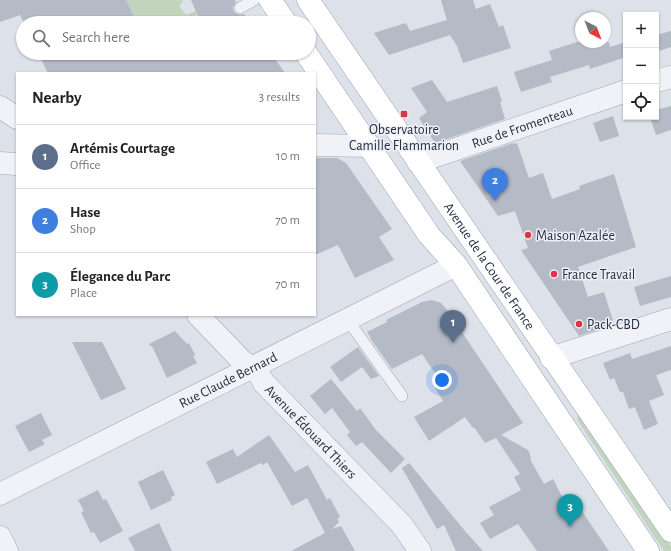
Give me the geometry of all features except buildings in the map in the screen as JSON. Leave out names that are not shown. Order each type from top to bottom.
[{"type":"main road","points":[[270,0],[281,16]]},
{"type":"main road","name":"Avenue de la Cour de France","points":[[308,0],[397,128],[418,162],[551,358],[671,531]]},
{"type":"main road","name":"Avenue de la Cour de France","points":[[311,60],[429,235],[456,265],[648,551]]},
{"type":"street","points":[[659,81],[671,76]]},
{"type":"street","name":"Rue de Fromenteau","points":[[418,162],[623,93]]},
{"type":"street","points":[[0,107],[16,117]]},
{"type":"street","points":[[316,145],[369,146]]},
{"type":"street","points":[[0,163],[16,164]]},
{"type":"street","name":"Rue Claude Bernard","points":[[0,494],[456,265]]},
{"type":"street","name":"Avenue Édouard Thiers","points":[[199,316],[242,361],[259,374],[264,383],[402,525],[417,544],[420,551]]},
{"type":"street","points":[[551,358],[671,319]]},
{"type":"street","points":[[0,536],[7,551]]},
{"type":"lane","points":[[240,8],[254,0]]},
{"type":"lane","points":[[347,319],[402,396]]},
{"type":"green space","points":[[126,0],[182,0],[183,2],[179,6],[186,15],[196,11],[197,15],[195,16],[134,16]]},
{"type":"green space","points":[[578,416],[582,418],[671,546],[671,551],[664,551],[580,424],[577,419]]},
{"type":"place","name":"Observatoire Camille Flammarion","points":[[404,114]]},
{"type":"place","name":"Hase","points":[[495,201]]},
{"type":"place","name":"Maison Azalée","points":[[528,235]]},
{"type":"place","name":"France Travail","points":[[554,274]]},
{"type":"place","name":"Pack-CBD","points":[[579,324]]},
{"type":"place","name":"Artémis Courtage","points":[[453,343]]},
{"type":"place","name":"Élegance du Parc","points":[[570,527]]}]
